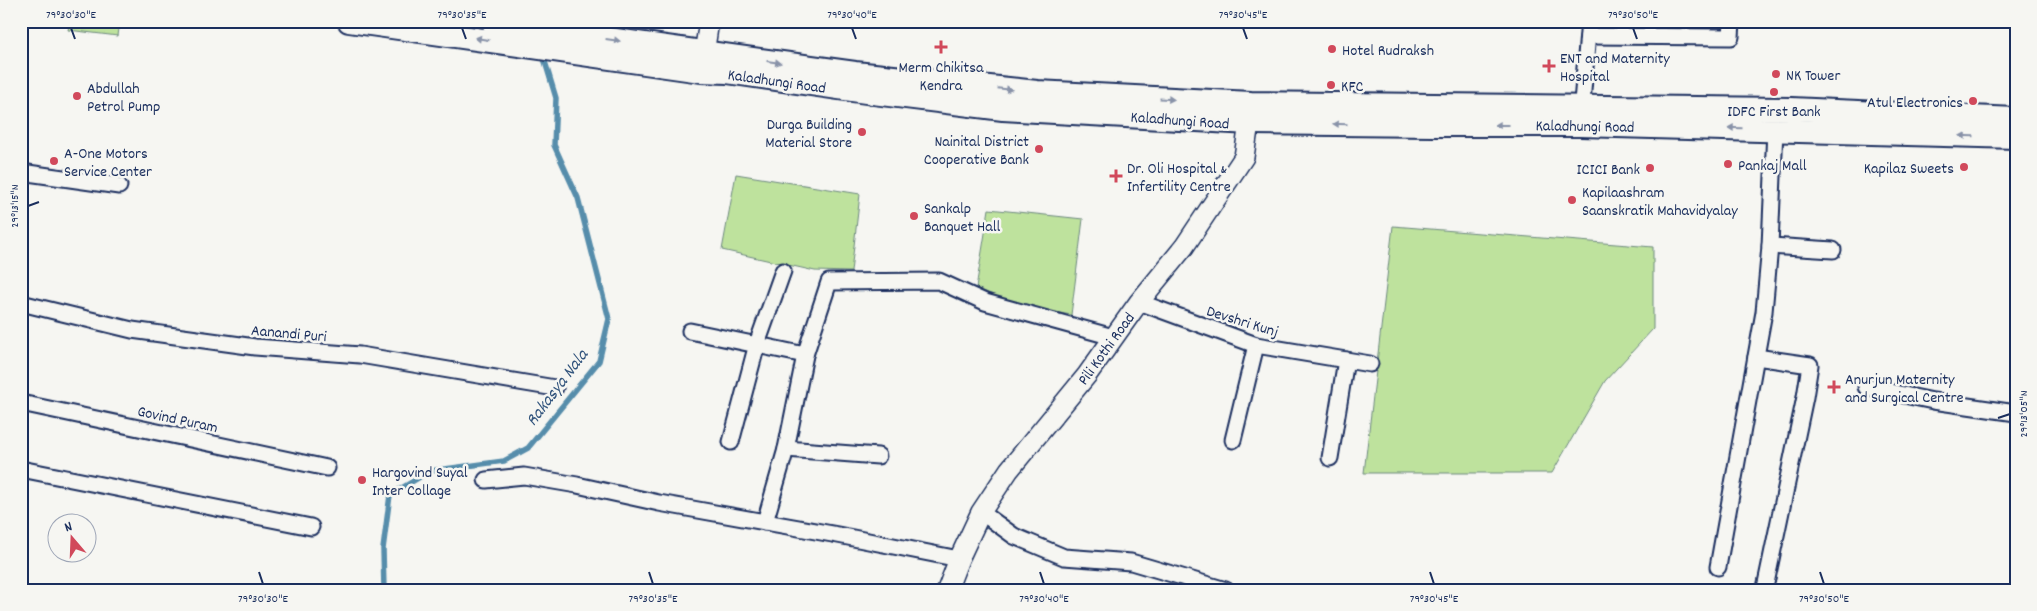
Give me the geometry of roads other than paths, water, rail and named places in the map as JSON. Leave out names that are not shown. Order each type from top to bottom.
[{"type":"main road","name":"Kaladhungi Road","points":[[350,21],[530,37],[703,62],[727,72],[873,93],[1003,108],[1250,113],[1581,115],[1786,122],[2016,137]]},
{"type":"main road","name":"Kaladhungi Road","points":[[492,21],[530,37]]},
{"type":"main road","name":"Kaladhungi Road","points":[[1786,122],[2016,119]]},
{"type":"street","points":[[703,62],[709,21]]},
{"type":"street","points":[[1581,115],[1589,28],[1731,37],[1732,21]]},
{"type":"street","name":"Pili Kothi Road","points":[[947,590],[958,559],[981,512],[1010,470],[1087,375],[1139,302],[1184,247],[1244,157],[1250,113]]},
{"type":"street","points":[[1718,567],[1764,312],[1770,246],[1786,122]]},
{"type":"street","points":[[21,172],[119,186]]},
{"type":"street","points":[[1770,246],[1833,250]]},
{"type":"street","points":[[731,442],[758,344],[783,271]]},
{"type":"street","points":[[765,522],[786,449],[805,355],[829,282],[939,281],[985,302],[1113,337]]},
{"type":"street","name":"Devshri Kunj","points":[[1139,302],[1256,345],[1370,364]]},
{"type":"street","name":"Aanandi Puri","points":[[21,303],[132,330],[255,348],[360,355],[555,388]]},
{"type":"street","points":[[690,331],[805,355]]},
{"type":"street","points":[[1234,440],[1256,345]]},
{"type":"street","points":[[1756,357],[1810,365],[1765,588]]},
{"type":"street","points":[[1330,458],[1346,360]]},
{"type":"street","points":[[1866,387],[1933,401],[2016,413]]},
{"type":"street","name":"Govind Puram","points":[[21,403],[327,468]]},
{"type":"street","points":[[786,449],[878,456]]},
{"type":"street","points":[[21,468],[311,526]]},
{"type":"street","points":[[486,480],[524,476],[958,559]]},
{"type":"street","points":[[981,512],[1014,536],[1064,557],[1131,562],[1226,590]]},
{"type":"waterway","name":"Rakasya Nala","points":[[384,590],[383,549],[390,495],[430,471],[504,461],[528,448],[599,361],[609,319],[578,198],[554,145],[556,98],[543,55]]},
{"type":"place","name":"Merm Chikitsa Kendra","points":[[941,47]]},
{"type":"place","name":"Hotel Rudraksh","points":[[1332,49]]},
{"type":"place","name":"ENT and Maternity Hospital","points":[[1549,66]]},
{"type":"place","name":"NK Tower","points":[[1776,74]]},
{"type":"place","name":"KFC","points":[[1331,85]]},
{"type":"place","name":"IDFC First Bank","points":[[1774,92]]},
{"type":"place","name":"Abdullah Petrol Pump","points":[[77,96]]},
{"type":"place","name":"Atul Electronics","points":[[1973,101]]},
{"type":"place","name":"Durga Building Material Store","points":[[862,132]]},
{"type":"place","name":"Nainital District Cooperative Bank","points":[[1039,149]]},
{"type":"place","name":"A-One Motors Service Center","points":[[54,161]]},
{"type":"place","name":"Pankaj Mall","points":[[1728,164]]},
{"type":"place","name":"Kapilaz Sweets","points":[[1964,167]]},
{"type":"place","name":"ICICI Bank","points":[[1650,168]]},
{"type":"place","name":"Dr. Oli Hospital & Infertility Centre","points":[[1116,176]]},
{"type":"place","name":"Kapilaashram Saanskratik Mahavidyalay","points":[[1572,200]]},
{"type":"place","name":"Sankalp Banquet Hall","points":[[914,216]]},
{"type":"place","name":"Anurjun Maternity and Surgical Centre","points":[[1834,387]]},
{"type":"place","name":"Hargovind Suyal Inter Collage","points":[[362,480]]}]
